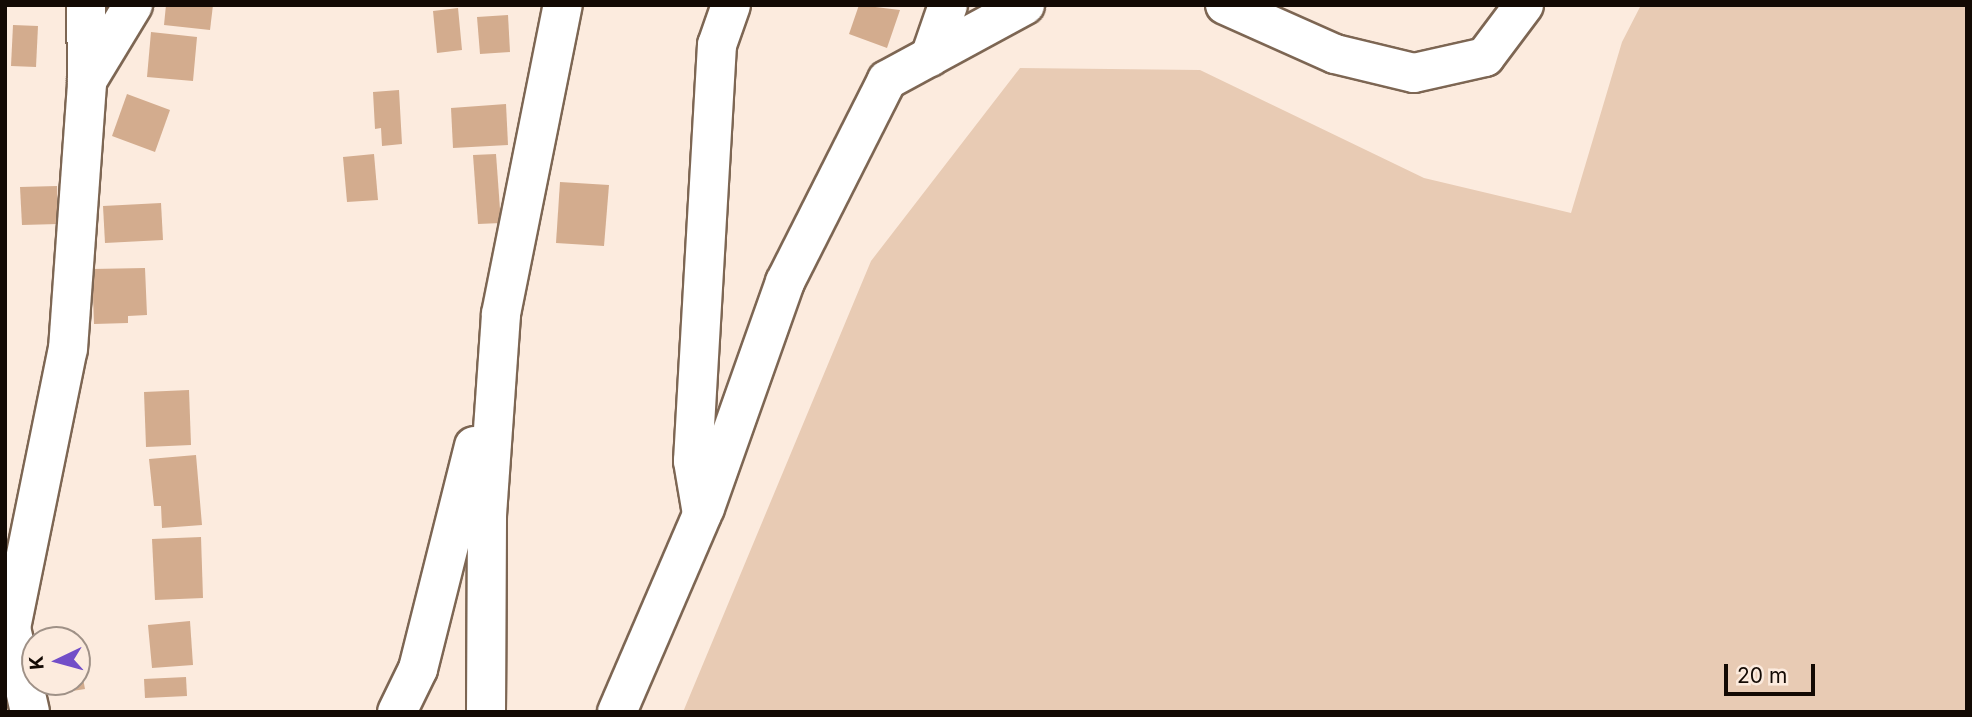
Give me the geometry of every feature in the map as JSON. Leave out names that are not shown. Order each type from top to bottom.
[{"type":"street","points":[[30,712],[11,628],[68,349],[87,81],[86,5]]},
{"type":"street","points":[[87,81],[133,5]]},
{"type":"street","points":[[486,712],[487,515],[501,314],[563,5]]},
{"type":"street","points":[[702,515],[693,461],[717,44],[730,5]]},
{"type":"street","points":[[930,57],[948,5]]},
{"type":"street","points":[[617,712],[702,515],[785,282],[887,80],[1025,5]]},
{"type":"street","points":[[1225,5],[1335,54],[1414,73],[1485,57],[1524,5]]},
{"type":"street","points":[[397,712],[418,669],[499,351]]},
{"type":"shaded area","points":[[1641,5],[1967,5],[1967,712],[683,712],[871,261],[1020,68],[1200,70],[1424,178],[1571,213],[1622,42]]},
{"type":"building","points":[[166,5],[213,5],[210,30],[164,25]]},
{"type":"building","points":[[859,5],[900,10],[887,48],[849,34]]},
{"type":"building","points":[[458,8],[462,50],[437,53],[433,11]]},
{"type":"building","points":[[508,15],[510,52],[480,54],[477,17]]},
{"type":"building","points":[[13,25],[38,26],[36,67],[11,66]]},
{"type":"building","points":[[151,32],[197,37],[193,81],[147,77]]},
{"type":"building","points":[[399,90],[402,144],[382,146],[381,128],[375,129],[373,92]]},
{"type":"building","points":[[127,94],[170,110],[155,152],[112,136]]},
{"type":"building","points":[[506,104],[508,145],[453,148],[451,108]]},
{"type":"building","points":[[374,154],[378,200],[347,202],[343,157]]},
{"type":"building","points":[[496,154],[501,223],[478,224],[473,155]]},
{"type":"building","points":[[560,182],[609,185],[604,246],[556,243]]},
{"type":"building","points":[[57,186],[58,224],[22,225],[20,187]]},
{"type":"building","points":[[161,203],[163,240],[105,243],[103,206]]},
{"type":"building","points":[[145,268],[147,315],[128,316],[128,323],[94,324],[92,269]]},
{"type":"building","points":[[189,390],[191,445],[146,447],[144,392]]},
{"type":"building","points":[[196,455],[202,525],[162,528],[161,506],[154,506],[149,459]]},
{"type":"building","points":[[201,537],[203,598],[155,600],[152,539]]},
{"type":"building","points":[[190,621],[193,665],[152,668],[148,625]]},
{"type":"building","points":[[186,677],[187,696],[145,698],[144,679]]}]
